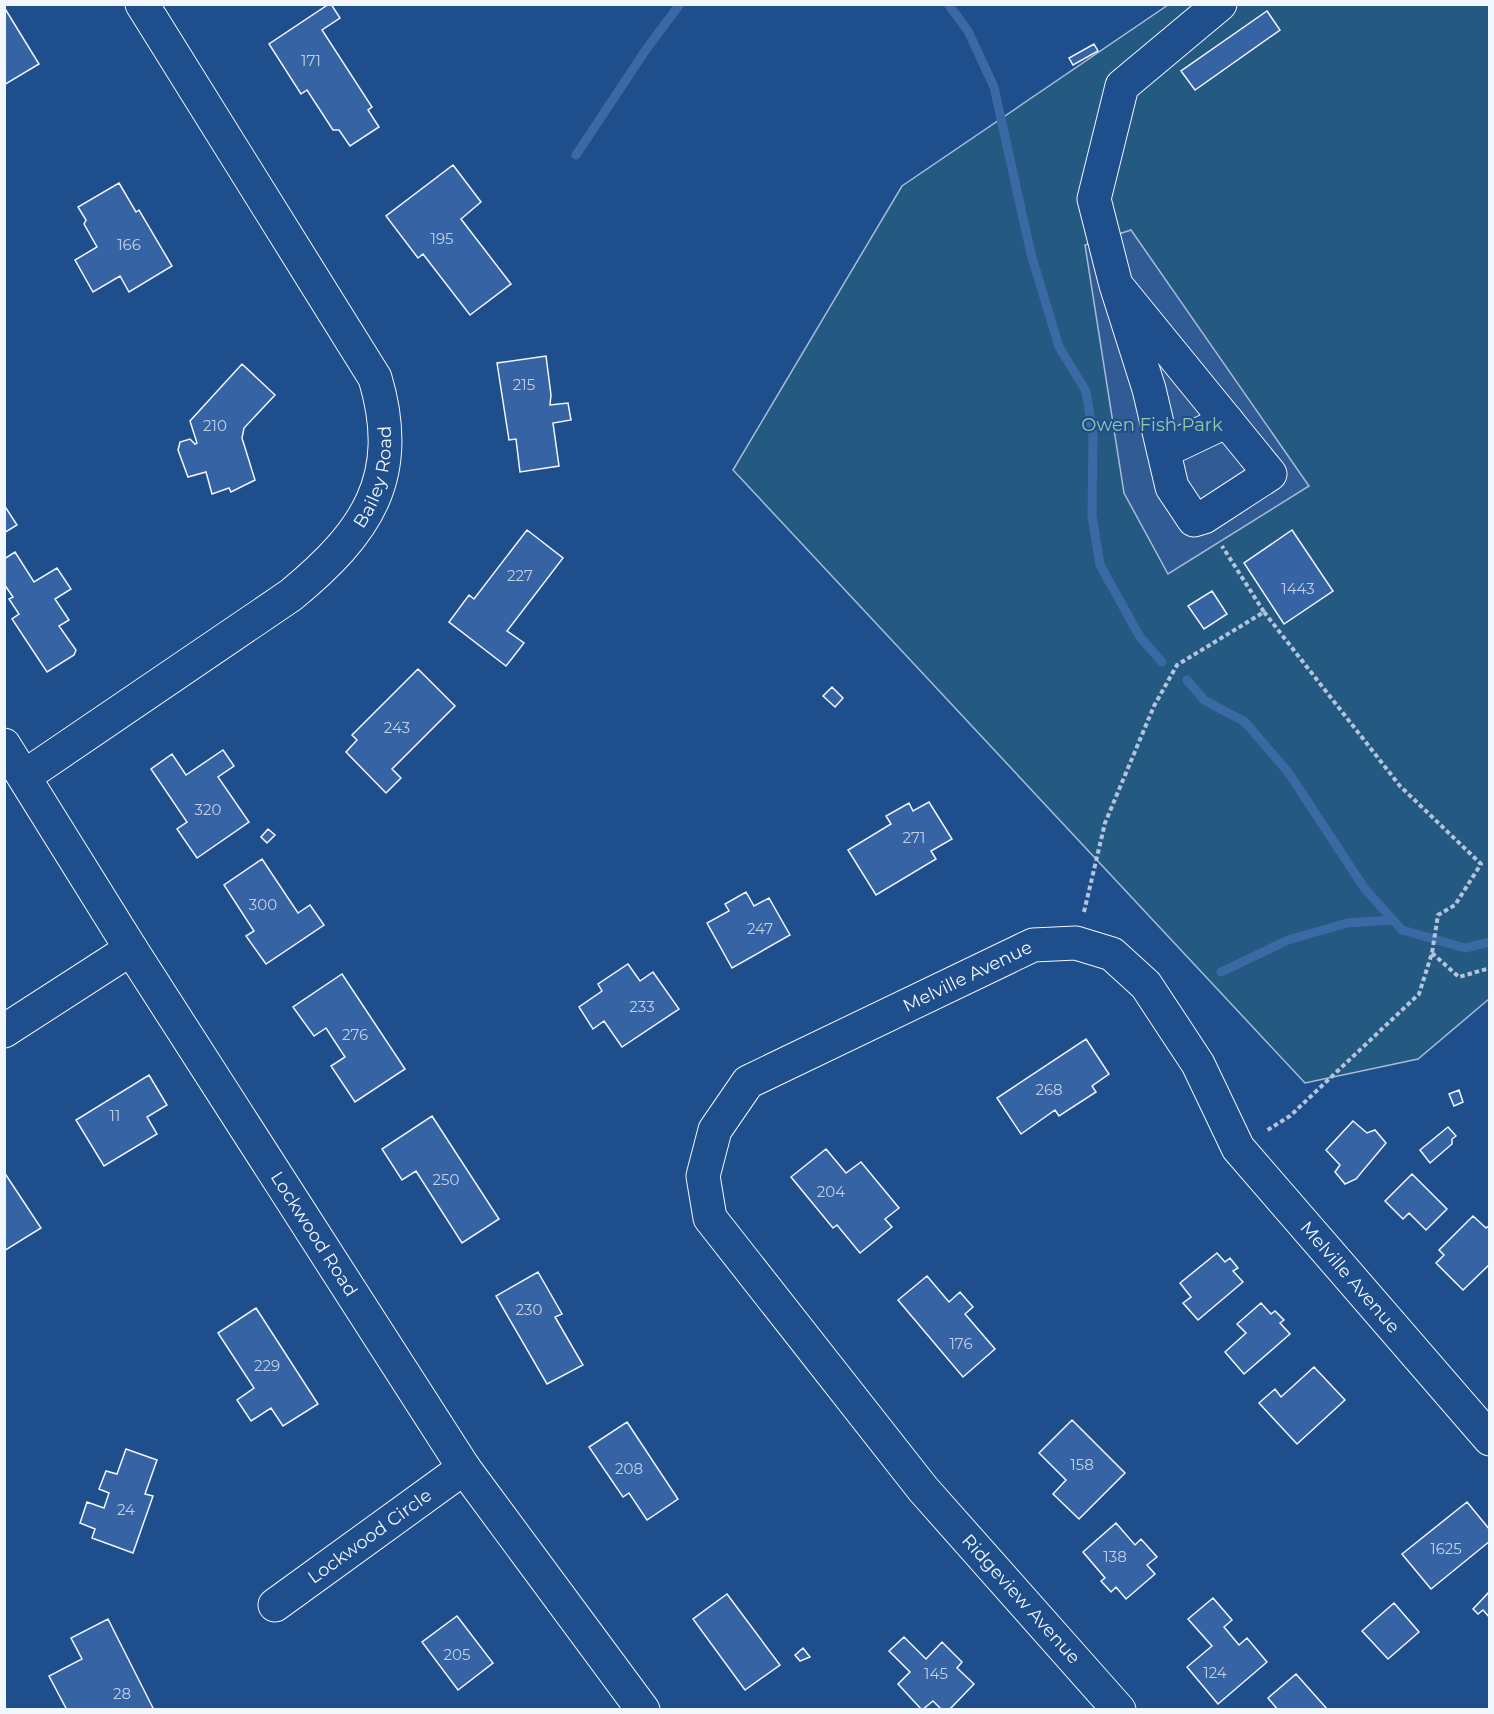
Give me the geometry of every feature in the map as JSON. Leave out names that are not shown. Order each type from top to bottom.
[{"type":"street","name":"Bailey Road","points":[[25,776],[291,595],[319,572],[346,544],[364,518],[376,492],[384,465],[386,434],[383,404],[375,378],[142,4]]},
{"type":"street","points":[[1116,285],[1270,474],[1204,517],[1194,520],[1173,487],[1149,389],[1116,285],[1094,199],[1122,86],[1220,4]]},
{"type":"street","points":[[1164,451],[1227,421]]},
{"type":"street","name":"Lockwood Road","points":[[4,745],[131,949],[464,1468],[644,1710]]},
{"type":"street","name":"Melville Avenue","points":[[923,1489],[710,1218],[703,1176],[715,1130],[748,1082],[1033,945],[1076,943],[1112,954],[1146,985],[1198,1064],[1238,1148],[1490,1439]]},
{"type":"street","points":[[4,1031],[131,949]]},
{"type":"street","name":"Lockwood Circle","points":[[275,1605],[464,1468]]},
{"type":"street","name":"Ridgeview Avenue","points":[[923,1489],[1119,1710]]},
{"type":"path","points":[[1204,517],[1264,612],[1400,786],[1481,864],[1455,905],[1438,918],[1433,952],[1419,993],[1290,1116],[1238,1148]]},
{"type":"path","points":[[1076,943],[1105,823],[1154,706],[1177,665],[1264,612]]},
{"type":"path","points":[[1433,952],[1459,977],[1490,968]]},
{"type":"green space","name":"Owen Fish Park","points":[[1168,5],[1489,5],[1489,999],[1418,1059],[1305,1083],[733,470],[902,186]]},
{"type":"shaded area","points":[[1131,230],[1309,486],[1168,574],[1124,493],[1085,245]]},
{"type":"building","points":[[329,4],[340,18],[322,30],[372,107],[368,110],[379,127],[350,146],[339,130],[333,130],[307,90],[301,94],[269,44]]},
{"type":"building","points":[[4,7],[39,64],[4,85]]},
{"type":"building","points":[[1267,11],[1280,30],[1195,90],[1181,71]]},
{"type":"building","points":[[1094,44],[1098,51],[1073,65],[1069,58]]},
{"type":"building","points":[[453,165],[481,202],[461,219],[511,284],[470,315],[423,254],[418,258],[386,216]]},
{"type":"building","points":[[119,183],[136,212],[139,210],[172,266],[129,292],[120,276],[93,292],[75,260],[97,247],[84,224],[86,220],[78,207]]},
{"type":"building","points":[[546,356],[551,395],[550,405],[568,403],[571,420],[553,423],[559,466],[520,472],[516,439],[509,440],[497,363]]},
{"type":"building","points":[[242,364],[275,395],[244,428],[242,438],[255,480],[231,492],[229,488],[212,494],[206,472],[188,477],[178,450],[180,442],[190,439],[195,444],[197,443],[190,421]]},
{"type":"building","points":[[4,505],[17,525],[4,533]]},
{"type":"building","points":[[527,530],[563,558],[507,631],[524,643],[506,666],[449,622],[469,595],[474,599]]},
{"type":"building","points":[[1292,530],[1333,591],[1284,624],[1244,563]]},
{"type":"building","points":[[15,552],[34,582],[57,568],[71,589],[55,599],[69,620],[59,626],[76,650],[74,655],[47,672],[12,619],[19,614],[9,599],[13,597],[4,584],[4,559]]},
{"type":"building","points":[[1212,591],[1227,614],[1204,629],[1188,606]]},
{"type":"building","points":[[418,669],[455,706],[392,769],[401,778],[386,793],[346,752],[357,740],[352,735]]},
{"type":"building","points":[[832,687],[843,698],[835,707],[823,696]]},
{"type":"building","points":[[223,750],[234,766],[218,777],[249,822],[197,858],[177,829],[187,822],[151,769],[172,754],[186,775]]},
{"type":"building","points":[[929,802],[952,839],[931,851],[936,859],[876,895],[848,850],[891,824],[886,816],[909,803],[913,811]]},
{"type":"building","points":[[268,829],[275,835],[267,843],[261,837]]},
{"type":"building","points":[[262,859],[298,913],[310,905],[324,925],[266,964],[246,936],[254,931],[224,885]]},
{"type":"building","points":[[746,892],[754,906],[769,898],[790,935],[732,968],[707,923],[729,911],[725,904]]},
{"type":"building","points":[[628,964],[640,981],[653,972],[679,1009],[622,1047],[604,1021],[593,1029],[579,1007],[602,991],[598,984]]},
{"type":"building","points":[[342,974],[405,1069],[355,1102],[331,1066],[345,1057],[326,1028],[314,1036],[293,1007]]},
{"type":"building","points":[[1086,1039],[1109,1074],[1092,1086],[1096,1092],[1059,1116],[1055,1110],[1021,1134],[997,1098]]},
{"type":"building","points":[[149,1075],[167,1105],[147,1117],[157,1134],[104,1166],[76,1120]]},
{"type":"building","points":[[1459,1090],[1463,1102],[1454,1106],[1449,1094]]},
{"type":"building","points":[[432,1116],[499,1219],[462,1243],[416,1171],[402,1180],[382,1149]]},
{"type":"building","points":[[1353,1121],[1367,1133],[1375,1130],[1386,1143],[1356,1179],[1345,1184],[1335,1172],[1340,1165],[1326,1150]]},
{"type":"building","points":[[1448,1127],[1456,1136],[1452,1139],[1452,1144],[1430,1163],[1420,1150]]},
{"type":"building","points":[[826,1149],[846,1173],[861,1162],[899,1208],[885,1219],[892,1227],[860,1253],[837,1225],[833,1228],[791,1177]]},
{"type":"building","points":[[4,1172],[41,1228],[4,1251]]},
{"type":"building","points":[[1412,1174],[1447,1209],[1426,1230],[1409,1213],[1403,1219],[1385,1201]]},
{"type":"building","points":[[1473,1216],[1486,1228],[1490,1225],[1490,1264],[1463,1290],[1436,1263],[1444,1255],[1439,1250]]},
{"type":"building","points":[[1217,1253],[1225,1262],[1230,1258],[1238,1268],[1233,1271],[1243,1282],[1198,1320],[1183,1303],[1191,1297],[1180,1283]]},
{"type":"building","points":[[538,1272],[562,1314],[555,1317],[583,1365],[547,1384],[496,1296]]},
{"type":"building","points":[[927,1276],[949,1302],[960,1292],[973,1307],[965,1314],[995,1349],[963,1377],[898,1300]]},
{"type":"building","points":[[1261,1303],[1271,1314],[1275,1311],[1284,1320],[1280,1323],[1290,1334],[1244,1374],[1225,1352],[1246,1333],[1237,1324]]},
{"type":"building","points":[[256,1308],[318,1404],[283,1426],[271,1408],[251,1421],[237,1400],[254,1388],[218,1333]]},
{"type":"building","points":[[1314,1367],[1345,1400],[1297,1444],[1259,1403],[1275,1389],[1281,1397]]},
{"type":"building","points":[[1072,1420],[1125,1473],[1079,1519],[1053,1494],[1066,1480],[1039,1453]]},
{"type":"building","points":[[627,1422],[678,1499],[647,1520],[629,1493],[623,1497],[589,1447]]},
{"type":"building","points":[[126,1449],[157,1460],[145,1494],[153,1496],[133,1553],[92,1538],[95,1529],[80,1523],[87,1502],[104,1508],[109,1493],[99,1489],[106,1471],[117,1474]]},
{"type":"building","points":[[1467,1502],[1490,1530],[1490,1541],[1431,1589],[1402,1554]]},
{"type":"building","points":[[1116,1523],[1135,1545],[1141,1539],[1157,1557],[1147,1565],[1155,1574],[1126,1599],[1116,1587],[1111,1592],[1101,1581],[1105,1578],[1083,1552]]},
{"type":"building","points":[[1490,1591],[1490,1618],[1483,1610],[1478,1614],[1473,1609]]},
{"type":"building","points":[[727,1594],[780,1665],[745,1690],[693,1619]]},
{"type":"building","points":[[1213,1598],[1232,1620],[1224,1627],[1239,1645],[1247,1638],[1267,1662],[1218,1704],[1187,1667],[1212,1646],[1188,1619]]},
{"type":"building","points":[[1394,1603],[1419,1632],[1388,1659],[1362,1631]]},
{"type":"building","points":[[457,1616],[493,1663],[458,1690],[422,1642]]},
{"type":"building","points":[[108,1619],[153,1708],[151,1710],[67,1710],[49,1676],[82,1659],[71,1638]]},
{"type":"building","points":[[904,1637],[926,1659],[942,1642],[962,1662],[957,1668],[974,1684],[949,1710],[942,1710],[933,1701],[922,1710],[898,1684],[910,1672],[889,1651]]},
{"type":"building","points":[[803,1648],[810,1657],[800,1661],[795,1655]]},
{"type":"building","points":[[1296,1674],[1328,1710],[1278,1710],[1268,1698]]},
{"type":"waterway","points":[[576,155],[645,51],[680,4]]},
{"type":"waterway","points":[[948,4],[968,31],[994,87],[1031,254],[1059,347],[1086,391],[1093,435],[1092,516],[1100,565],[1140,637],[1162,662]]},
{"type":"waterway","points":[[1187,680],[1204,700],[1245,722],[1288,772],[1365,889],[1402,930],[1465,948],[1490,942]]},
{"type":"waterway","points":[[1221,972],[1288,940],[1347,923],[1393,920]]}]
